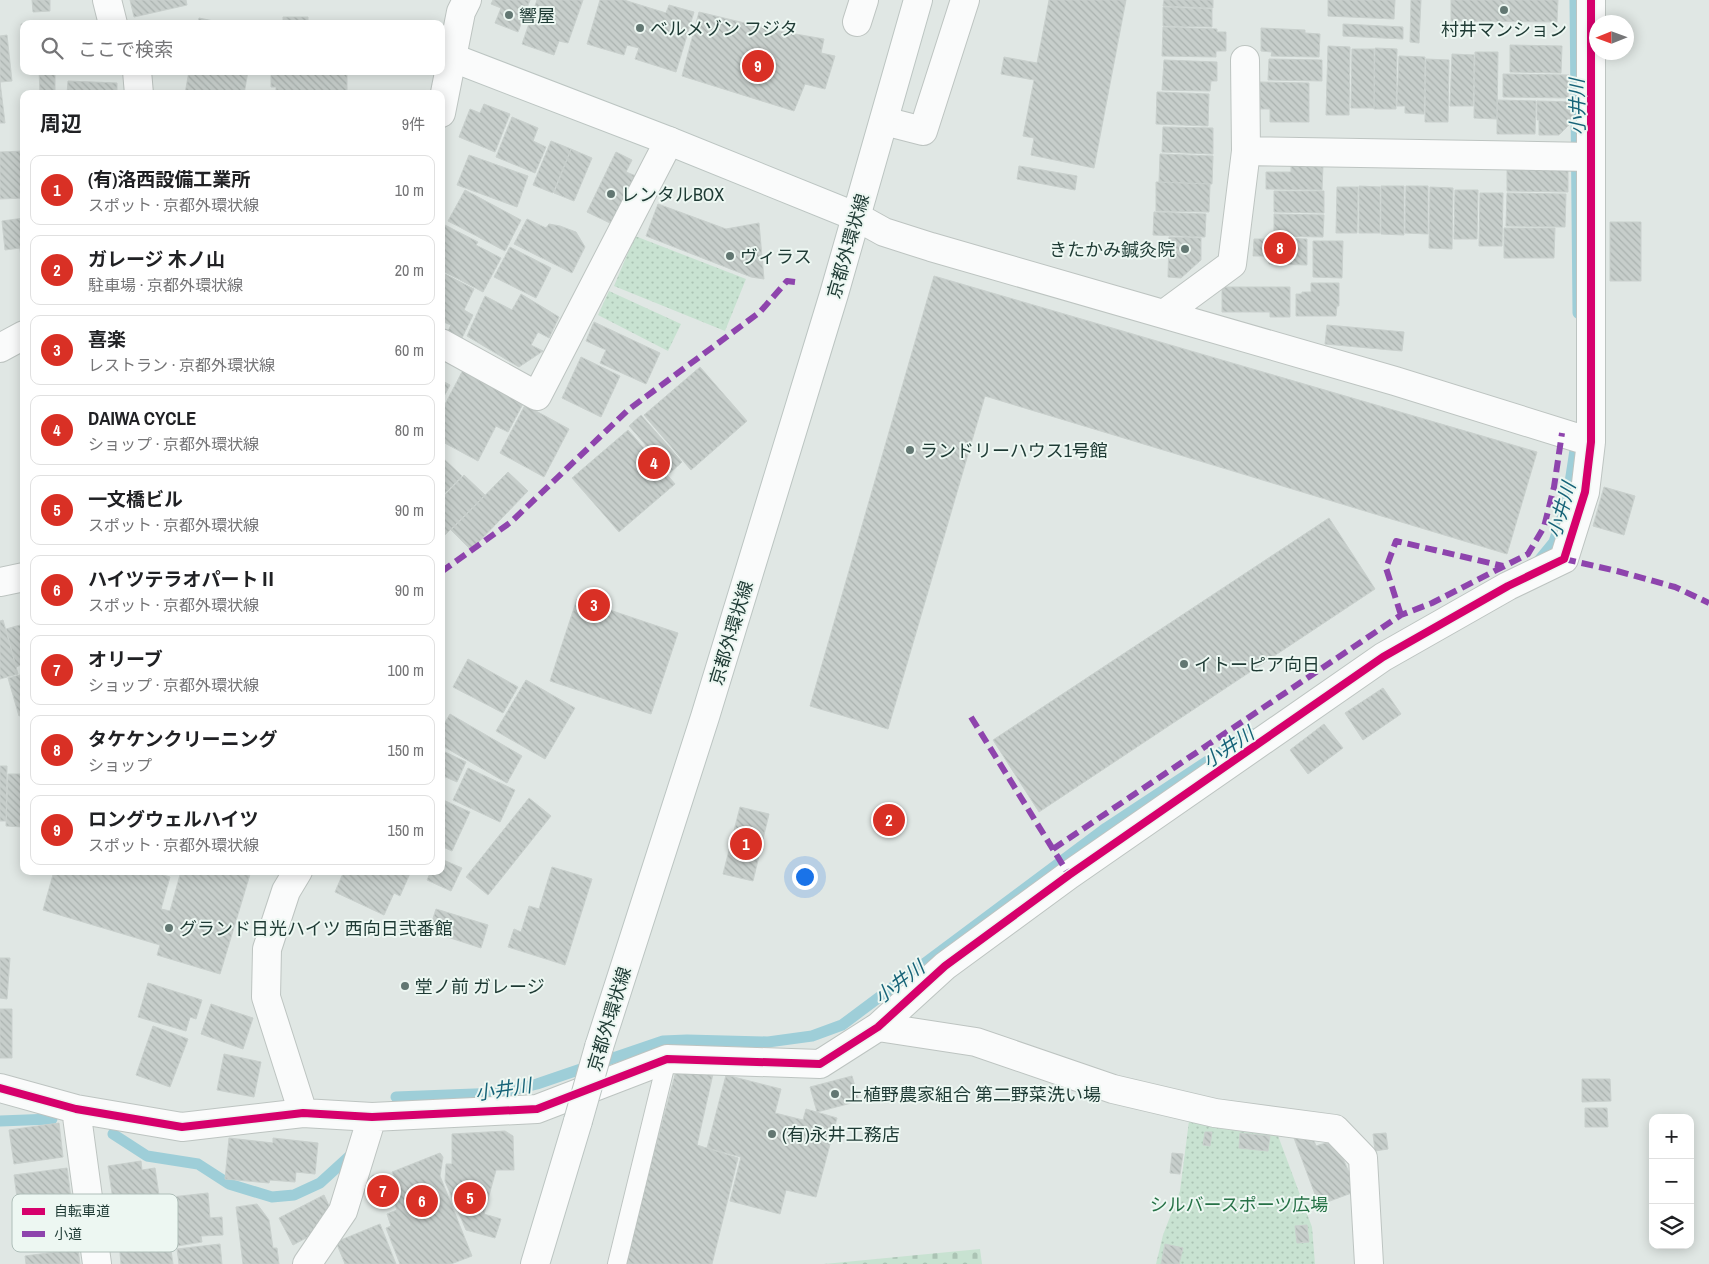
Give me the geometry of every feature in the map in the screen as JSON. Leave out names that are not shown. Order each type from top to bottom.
[{"type":"street","points":[[107,0],[112,20]]},
{"type":"street","points":[[445,95],[461,12],[467,0]]},
{"type":"street","name":"京都外環状線","points":[[535,1264],[599,1047],[705,717],[857,217],[918,0]]},
{"type":"street","points":[[884,120],[924,132],[965,0]]},
{"type":"street","points":[[0,1088],[76,1108],[182,1127],[303,1113],[372,1116],[537,1109],[668,1059],[820,1064],[878,1027],[944,966],[1069,875],[1383,657],[1508,586],[1564,559],[1585,492],[1591,442],[1591,0]]},
{"type":"street","points":[[453,58],[669,141],[857,217],[884,232],[1395,381],[1591,442]]},
{"type":"street","points":[[1164,314],[1232,264],[1246,151],[1245,60]]},
{"type":"street","points":[[137,75],[139,90]]},
{"type":"street","points":[[445,345],[537,396],[669,141]]},
{"type":"street","points":[[1246,151],[1590,157]]},
{"type":"street","points":[[0,348],[20,338]]},
{"type":"street","points":[[0,582],[20,578]]},
{"type":"street","points":[[296,875],[286,891],[267,949],[266,997],[303,1113]]},
{"type":"street","points":[[878,1027],[976,1042],[1113,1090],[1215,1113],[1335,1129],[1363,1158],[1369,1264]]},
{"type":"street","points":[[76,1108],[88,1194]]},
{"type":"street","points":[[307,1264],[343,1211],[372,1116]]},
{"type":"lane","points":[[617,1264],[668,1059]]},
{"type":"green space","points":[[635,236],[746,279],[725,331],[614,286]]},
{"type":"green space","points":[[609,291],[681,324],[668,351],[598,315]]},
{"type":"green space","name":"シルバースポーツ広場","points":[[1189,1121],[1277,1133],[1312,1227],[1315,1264],[1156,1264],[1163,1235],[1180,1191]]},
{"type":"green space","points":[[980,1249],[982,1264],[824,1264]]},
{"type":"building","points":[[32,0],[50,0],[50,11],[33,12]]},
{"type":"building","points":[[130,0],[186,0],[187,5],[134,17]]},
{"type":"building","points":[[493,0],[530,0],[518,32],[495,23],[501,8],[491,4]]},
{"type":"building","points":[[537,0],[583,0],[568,43],[559,41],[554,55],[522,44]]},
{"type":"building","name":"ベルメゾン フジタ","points":[[600,0],[624,0],[666,13],[669,5],[694,12],[676,72],[635,59],[639,48],[627,45],[624,55],[587,44]]},
{"type":"building","points":[[1049,0],[1126,0],[1094,168],[1031,155],[1034,138],[1023,136],[1034,80],[1001,74],[1004,57],[1037,63]]},
{"type":"building","points":[[1164,0],[1213,0],[1213,8],[1163,6]]},
{"type":"building","points":[[1328,0],[1395,0],[1394,19],[1328,16]]},
{"type":"building","points":[[1411,0],[1421,0],[1419,43],[1410,42]]},
{"type":"building","name":"村井マンション","points":[[1451,0],[1558,0],[1557,22],[1451,21]]},
{"type":"building","points":[[1163,7],[1212,9],[1212,27],[1163,26]]},
{"type":"building","points":[[699,12],[778,31],[824,39],[821,53],[835,56],[825,89],[805,84],[794,111],[682,76]]},
{"type":"building","points":[[283,17],[308,17],[308,20],[283,20]]},
{"type":"building","points":[[1343,24],[1403,27],[1403,39],[1343,36]]},
{"type":"building","points":[[1163,27],[1217,29],[1217,32],[1226,32],[1226,51],[1216,51],[1216,57],[1162,56]]},
{"type":"building","points":[[1261,28],[1305,30],[1305,33],[1320,34],[1319,57],[1271,56],[1272,52],[1261,51]]},
{"type":"building","points":[[7,35],[12,81],[0,82],[0,36]]},
{"type":"building","points":[[1510,45],[1562,46],[1561,73],[1510,72]]},
{"type":"building","points":[[1328,46],[1350,47],[1349,115],[1326,115]]},
{"type":"building","points":[[1375,48],[1397,49],[1396,109],[1374,109]]},
{"type":"building","points":[[1352,49],[1374,49],[1374,108],[1351,108]]},
{"type":"building","points":[[1475,52],[1498,52],[1497,119],[1474,118]]},
{"type":"building","points":[[1452,54],[1474,55],[1473,106],[1450,106]]},
{"type":"building","points":[[1399,56],[1425,57],[1424,114],[1405,113],[1405,106],[1397,106]]},
{"type":"building","points":[[1269,59],[1322,60],[1322,81],[1268,80]]},
{"type":"building","points":[[1426,59],[1449,60],[1448,122],[1425,122]]},
{"type":"building","points":[[1164,60],[1217,62],[1217,81],[1211,81],[1210,91],[1162,90]]},
{"type":"building","points":[[1503,74],[1569,75],[1568,98],[1503,97]]},
{"type":"building","points":[[39,75],[55,75],[55,90],[40,90]]},
{"type":"building","points":[[188,75],[247,75],[245,90],[186,90]]},
{"type":"building","points":[[271,75],[347,75],[347,90],[276,90],[276,87],[271,87]]},
{"type":"building","points":[[68,81],[117,83],[117,90],[67,90]]},
{"type":"building","points":[[0,82],[5,123],[0,123]]},
{"type":"building","points":[[1260,82],[1309,83],[1309,122],[1270,122],[1270,109],[1260,109]]},
{"type":"building","points":[[1157,92],[1209,94],[1208,126],[1156,124]]},
{"type":"building","points":[[1497,100],[1536,101],[1535,134],[1497,134]]},
{"type":"building","points":[[1537,101],[1574,102],[1573,121],[1559,135],[1539,135]]},
{"type":"building","points":[[484,104],[510,114],[495,152],[459,137],[470,109],[480,113]]},
{"type":"building","points":[[512,117],[538,128],[533,141],[546,147],[535,173],[496,157]]},
{"type":"building","points":[[1163,127],[1213,128],[1213,154],[1162,152]]},
{"type":"building","points":[[551,141],[571,149],[553,193],[533,185]]},
{"type":"building","points":[[571,149],[592,158],[574,201],[554,193]]},
{"type":"building","points":[[20,151],[20,198],[0,199],[0,152]]},
{"type":"building","name":"レンタルBOX","points":[[616,152],[632,160],[626,172],[636,176],[612,224],[587,212]]},
{"type":"building","points":[[1160,154],[1213,156],[1212,184],[1159,182]]},
{"type":"building","points":[[469,155],[528,176],[517,207],[457,185]]},
{"type":"building","points":[[1291,164],[1323,165],[1322,190],[1266,189],[1266,172],[1291,172]]},
{"type":"building","points":[[1019,166],[1077,176],[1075,190],[1017,179]]},
{"type":"building","points":[[1507,167],[1568,167],[1568,192],[1507,191]]},
{"type":"building","points":[[1156,182],[1210,184],[1209,212],[1156,211]]},
{"type":"building","points":[[1359,186],[1380,187],[1380,233],[1359,233]]},
{"type":"building","points":[[1381,186],[1404,186],[1404,235],[1381,234]]},
{"type":"building","points":[[1406,186],[1428,186],[1428,234],[1405,233]]},
{"type":"building","points":[[1337,187],[1358,187],[1357,233],[1336,233]]},
{"type":"building","points":[[1430,187],[1453,188],[1452,249],[1429,248]]},
{"type":"building","points":[[465,190],[521,220],[505,251],[448,221]]},
{"type":"building","points":[[1455,190],[1478,190],[1477,239],[1454,239]]},
{"type":"building","points":[[1274,191],[1324,191],[1324,213],[1274,212]]},
{"type":"building","points":[[1480,193],[1503,193],[1502,246],[1479,246]]},
{"type":"building","points":[[1507,193],[1566,194],[1565,227],[1506,226]]},
{"type":"building","name":"ヴィラス","points":[[658,204],[726,229],[759,223],[764,279],[751,277],[646,236]]},
{"type":"building","points":[[1154,212],[1206,214],[1205,237],[1153,235]]},
{"type":"building","points":[[1274,214],[1324,215],[1323,237],[1274,236]]},
{"type":"building","points":[[20,219],[20,248],[5,250],[2,221]]},
{"type":"building","points":[[527,219],[546,228],[549,224],[576,232],[585,247],[572,273],[514,244]]},
{"type":"building","points":[[1610,222],[1641,222],[1641,281],[1610,281]]},
{"type":"building","points":[[445,225],[478,242],[476,245],[501,258],[483,292],[445,272]]},
{"type":"building","points":[[1504,228],[1555,228],[1554,258],[1504,258]]},
{"type":"building","name":"きたかみ鍼灸院","points":[[1169,237],[1201,238],[1201,260],[1181,278],[1168,277]]},
{"type":"building","points":[[1254,239],[1307,239],[1307,265],[1269,264],[1269,256],[1253,256]]},
{"type":"building","points":[[1313,241],[1343,241],[1342,278],[1313,277]]},
{"type":"building","points":[[510,247],[551,268],[536,298],[494,277]]},
{"type":"building","points":[[445,274],[474,289],[464,310],[473,315],[462,338],[448,331],[451,325],[445,323]]},
{"type":"building","points":[[934,276],[1537,452],[1507,554],[985,396],[888,729],[810,706]]},
{"type":"building","points":[[1311,283],[1339,283],[1339,306],[1337,306],[1336,316],[1296,316],[1296,294],[1311,292]]},
{"type":"building","points":[[1222,287],[1290,287],[1290,317],[1270,317],[1270,312],[1222,312]]},
{"type":"building","points":[[521,294],[559,317],[549,338],[538,332],[531,345],[543,351],[519,367],[467,336],[485,296],[512,310]]},
{"type":"building","points":[[594,322],[660,353],[646,384],[600,363],[606,350],[586,341]]},
{"type":"building","points":[[1327,325],[1404,332],[1402,351],[1325,344]]},
{"type":"building","points":[[581,357],[620,376],[601,417],[562,398]]},
{"type":"building","points":[[700,367],[747,421],[691,470],[644,415]]},
{"type":"building","points":[[463,370],[524,402],[508,432],[496,426],[478,461],[445,443],[445,404]]},
{"type":"building","points":[[445,382],[450,385],[445,394]]},
{"type":"building","points":[[525,405],[569,429],[544,477],[500,453]]},
{"type":"building","points":[[641,415],[682,462],[670,473],[629,426]]},
{"type":"building","points":[[628,430],[675,484],[619,532],[572,478]]},
{"type":"building","points":[[445,460],[462,476],[445,493]]},
{"type":"building","points":[[508,472],[528,491],[471,550],[451,530]]},
{"type":"building","points":[[464,475],[485,495],[445,535],[445,495]]},
{"type":"building","points":[[1604,487],[1635,496],[1624,535],[1593,526]]},
{"type":"building","name":"イトーピア向日","points":[[1329,518],[1375,589],[1039,812],[993,740]]},
{"type":"building","points":[[577,599],[678,633],[651,714],[550,681]]},
{"type":"building","points":[[3,620],[18,674],[0,679],[0,621]]},
{"type":"building","points":[[20,625],[20,666],[16,667],[6,629]]},
{"type":"building","points":[[468,659],[518,687],[503,713],[453,687]]},
{"type":"building","points":[[20,675],[19,716],[8,678]]},
{"type":"building","points":[[526,680],[575,708],[545,759],[496,731]]},
{"type":"building","points":[[1383,688],[1401,714],[1363,740],[1345,713]]},
{"type":"building","points":[[450,714],[522,756],[507,783],[445,747],[445,722]]},
{"type":"building","points":[[1324,724],[1343,748],[1308,774],[1290,750]]},
{"type":"building","points":[[445,752],[466,762],[457,782],[445,777]]},
{"type":"building","points":[[0,766],[7,766],[6,821],[0,821]]},
{"type":"building","points":[[468,768],[515,790],[500,822],[453,800]]},
{"type":"building","points":[[8,774],[20,774],[20,827],[6,826]]},
{"type":"building","points":[[529,798],[551,816],[488,895],[466,877]]},
{"type":"building","points":[[445,801],[470,812],[452,851],[445,848]]},
{"type":"building","points":[[740,807],[769,814],[753,881],[723,874]]},
{"type":"building","points":[[445,861],[462,868],[451,891],[427,880],[429,875],[445,875]]},
{"type":"building","points":[[552,867],[592,879],[565,965],[508,947],[514,929],[521,932],[529,906],[539,909]]},
{"type":"building","name":"グランド日光ハイツ 西向日弐番館","points":[[53,875],[163,875],[170,877],[161,909],[170,911],[180,875],[250,875],[220,974],[157,955],[160,945],[43,910]]},
{"type":"building","points":[[342,875],[409,875],[400,896],[394,893],[384,915],[335,892]]},
{"type":"building","points":[[436,909],[488,925],[481,948],[429,931]]},
{"type":"building","points":[[0,958],[10,958],[7,999],[0,998]]},
{"type":"building","points":[[148,983],[202,1000],[196,1019],[190,1017],[186,1031],[138,1017]]},
{"type":"building","points":[[211,1004],[253,1018],[243,1049],[201,1034]]},
{"type":"building","points":[[0,1009],[12,1009],[12,1058],[0,1058]]},
{"type":"building","points":[[153,1026],[188,1039],[170,1087],[136,1075]]},
{"type":"building","points":[[224,1054],[261,1062],[254,1097],[217,1090]]},
{"type":"building","points":[[676,1071],[713,1074],[697,1145],[738,1158],[712,1264],[624,1264]]},
{"type":"building","name":"(有)永井工務店","points":[[726,1075],[781,1089],[775,1113],[803,1120],[806,1109],[837,1118],[816,1197],[786,1190],[780,1214],[730,1201],[741,1157],[707,1148]]},
{"type":"building","name":"上植野農家組合 第二野菜洗い場","points":[[852,1076],[859,1101],[817,1112],[810,1087]]},
{"type":"building","points":[[1582,1079],[1610,1079],[1611,1101],[1582,1102]]},
{"type":"building","points":[[1585,1108],[1607,1108],[1608,1127],[1585,1127]]},
{"type":"building","points":[[59,1123],[63,1157],[14,1164],[9,1130]]},
{"type":"building","points":[[505,1131],[513,1136],[514,1170],[496,1170],[484,1214],[501,1219],[495,1238],[466,1230],[445,1181],[446,1164],[452,1164],[452,1134]]},
{"type":"building","points":[[1205,1132],[1212,1132],[1210,1146],[1203,1145]]},
{"type":"building","points":[[1240,1133],[1270,1136],[1268,1151],[1239,1148]]},
{"type":"building","points":[[1386,1133],[1388,1149],[1375,1151],[1373,1134]]},
{"type":"building","points":[[229,1138],[273,1143],[273,1138],[318,1143],[315,1174],[296,1172],[295,1182],[270,1180],[269,1183],[225,1179]]},
{"type":"building","points":[[1294,1138],[1313,1138],[1316,1146],[1335,1140],[1357,1191],[1319,1205]]},
{"type":"building","points":[[440,1153],[443,1157],[440,1176],[472,1256],[451,1264],[400,1264],[386,1228],[391,1226],[387,1214],[397,1210],[389,1189],[398,1186],[392,1172]]},
{"type":"building","points":[[1172,1153],[1183,1154],[1180,1174],[1170,1173]]},
{"type":"building","points":[[141,1161],[142,1170],[155,1168],[159,1194],[112,1194],[108,1166]]},
{"type":"building","points":[[67,1168],[70,1194],[17,1194],[14,1175]]},
{"type":"building","points":[[373,1175],[393,1181],[387,1199],[366,1183]]},
{"type":"building","points":[[208,1193],[210,1218],[222,1217],[223,1235],[201,1236],[202,1242],[178,1246],[178,1196]]},
{"type":"building","points":[[324,1195],[332,1212],[322,1217],[324,1221],[316,1225],[319,1231],[293,1245],[279,1218]]},
{"type":"building","points":[[257,1204],[269,1220],[273,1248],[277,1248],[279,1264],[243,1264],[236,1207]]},
{"type":"building","points":[[380,1224],[396,1264],[345,1264],[336,1242]]},
{"type":"building","points":[[1307,1225],[1309,1242],[1297,1243],[1295,1226]]},
{"type":"building","points":[[220,1244],[222,1264],[179,1264],[178,1249]]},
{"type":"building","points":[[1165,1244],[1183,1248],[1179,1264],[1161,1264]]},
{"type":"building","points":[[55,1252],[78,1252],[80,1264],[26,1264],[25,1256]]},
{"type":"building","points":[[120,1252],[171,1252],[173,1264],[121,1264]]},
{"type":"waterway","name":"小井川","points":[[1575,0],[1578,313]]},
{"type":"waterway","name":"小井川","points":[[1536,564],[1554,542],[1567,502],[1577,437]]},
{"type":"waterway","name":"小井川","points":[[396,1097],[500,1093],[537,1084],[663,1041],[768,1042],[812,1036],[842,1025],[1106,828],[1250,733]]},
{"type":"waterway","name":"小井川","points":[[0,1121],[52,1119]]},
{"type":"waterway","name":"小井川","points":[[113,1134],[147,1156],[198,1164],[229,1184],[272,1197],[294,1195],[320,1183],[354,1152]]},
{"type":"marked path","points":[[445,569],[511,522],[628,410],[760,312],[787,281],[795,282]]},
{"type":"marked path","points":[[1053,849],[1401,615],[1432,603],[1528,554],[1544,527],[1554,487],[1562,433]]},
{"type":"marked path","points":[[1401,615],[1386,568],[1396,541],[1503,566]]},
{"type":"marked path","points":[[1564,559],[1675,587],[1709,603]]},
{"type":"marked path","points":[[971,717],[1069,875]]},
{"type":"cycle path","points":[[0,1088],[76,1109],[182,1127],[303,1113],[372,1117],[537,1109],[667,1059],[820,1064],[878,1027],[945,966],[1069,875],[1383,657],[1508,586],[1564,559],[1585,492],[1591,442],[1591,0]]},
{"type":"place","name":"村井マンション","points":[[1504,10]]},
{"type":"place","name":"響屋","points":[[509,15]]},
{"type":"place","name":"ベルメゾン フジタ","points":[[640,28]]},
{"type":"place","name":"ロングウェルハイツ","points":[[758,66]]},
{"type":"place","name":"レンタルBOX","points":[[611,194]]},
{"type":"place","name":"タケケンクリーニング","points":[[1280,248]]},
{"type":"place","name":"きたかみ鍼灸院","points":[[1185,249]]},
{"type":"place","name":"ヴィラス","points":[[730,256]]},
{"type":"place","name":"ランドリーハウス1号館","points":[[910,450]]},
{"type":"place","name":"DAIWA CYCLE","points":[[654,463]]},
{"type":"place","name":"喜楽","points":[[594,605]]},
{"type":"place","name":"イトーピア向日","points":[[1184,664]]},
{"type":"place","name":"ガレージ 木ノ山","points":[[889,820]]},
{"type":"place","name":"(有)洛西設備工業所","points":[[746,844]]},
{"type":"place","name":"グランド日光ハイツ 西向日弐番館","points":[[169,928]]},
{"type":"place","name":"堂ノ前 ガレージ","points":[[405,986]]},
{"type":"place","name":"上植野農家組合 第二野菜洗い場","points":[[835,1094]]},
{"type":"place","name":"(有)永井工務店","points":[[772,1134]]},
{"type":"place","name":"オリーブ","points":[[383,1191]]},
{"type":"place","name":"一文橋ビル","points":[[470,1198]]},
{"type":"place","name":"ハイツテラオパートⅡ","points":[[422,1201]]}]
